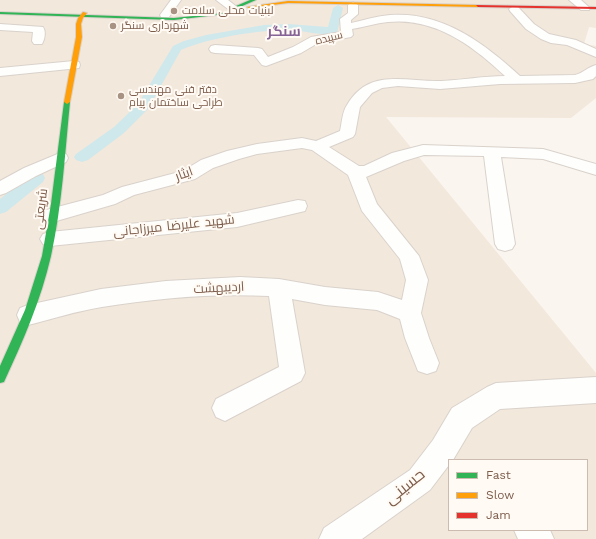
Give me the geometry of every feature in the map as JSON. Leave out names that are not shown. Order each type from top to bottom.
[{"type":"main road","points":[[5,13],[165,16],[198,14],[233,9],[245,14],[250,12],[251,5],[288,2],[576,10],[584,6]]},
{"type":"main road","points":[[353,3],[393,2],[584,6]]},
{"type":"main road","points":[[0,9],[108,18],[174,19],[233,9]]},
{"type":"main road","name":"شریعتی","points":[[0,378],[18,342],[28,315],[36,292],[50,240],[60,158],[74,65],[85,31],[78,27],[83,15]]},
{"type":"main road","points":[[85,31],[108,18]]},
{"type":"street","points":[[165,16],[176,0]]},
{"type":"street","points":[[221,0],[233,9]]},
{"type":"street","name":"سپیده","points":[[215,49],[258,52],[266,62],[297,50],[314,40],[348,34],[345,19],[353,14],[353,3]]},
{"type":"street","points":[[514,9],[525,23],[545,36],[553,40],[564,40],[596,53]]},
{"type":"street","points":[[0,23],[5,13]]},
{"type":"street","points":[[346,27],[394,18],[410,19],[445,28],[457,33],[516,79]]},
{"type":"street","points":[[0,27],[39,29],[38,41]]},
{"type":"street","points":[[0,72],[74,65]]},
{"type":"street","points":[[317,146],[347,134],[353,106],[367,90],[379,84],[398,82],[440,85],[516,79],[575,79],[588,76],[596,68]]},
{"type":"street","name":"ایثار","points":[[53,214],[109,200],[128,191],[188,174],[207,164],[233,155],[257,149],[302,143],[317,146]]},
{"type":"street","points":[[317,146],[356,172],[368,206],[409,256],[417,280],[410,313],[417,338],[427,363]]},
{"type":"street","points":[[356,172],[367,171],[398,157],[423,150],[543,154],[596,170]]},
{"type":"street","points":[[492,152],[505,244]]},
{"type":"street","points":[[0,189],[30,172],[60,158]]},
{"type":"street","name":"شهید علیرضا میرزاجانی","points":[[50,240],[236,220],[298,206]]},
{"type":"street","name":"اردیبهشت","points":[[28,315],[101,298],[166,290],[240,286],[279,288],[325,296],[378,302],[410,313]]},
{"type":"street","points":[[225,408],[292,372],[279,288]]},
{"type":"street","name":"حسینی","points":[[335,539],[420,480],[448,455],[462,418],[496,396],[596,390]]},
{"type":"street","points":[[531,531],[538,539]]},
{"type":"shaded area","points":[[0,0],[596,0],[596,28],[589,27],[584,44],[596,46],[596,98],[571,118],[386,117],[596,373],[596,539],[0,539]]},
{"type":"waterway","points":[[82,157],[119,130],[143,106],[177,48],[206,38],[264,28],[288,27],[333,31],[338,8]]},
{"type":"waterway","points":[[0,208],[37,178]]},
{"type":"traffic: fast","points":[[238,6],[254,0]]},
{"type":"traffic: fast","points":[[0,13],[174,19],[232,13]]},
{"type":"traffic: fast","points":[[0,378],[16,345],[42,274],[50,238],[60,170],[67,102]]},
{"type":"traffic: slow","points":[[249,7],[288,2],[478,6]]},
{"type":"traffic: slow","points":[[67,102],[79,37],[79,24],[82,15],[85,13]]},
{"type":"traffic: jam","points":[[478,6],[596,8]]},
{"type":"place","name":"لبنیات محلی سلامت","points":[[174,11]]},
{"type":"place","name":"شهرداری سنگر","points":[[113,26]]},
{"type":"place","name":"دفتر فنی مهندسی طراحی ساختمان پیام","points":[[121,96]]},
{"type":"district","name":"سنگر","points":[[284,32]]}]
